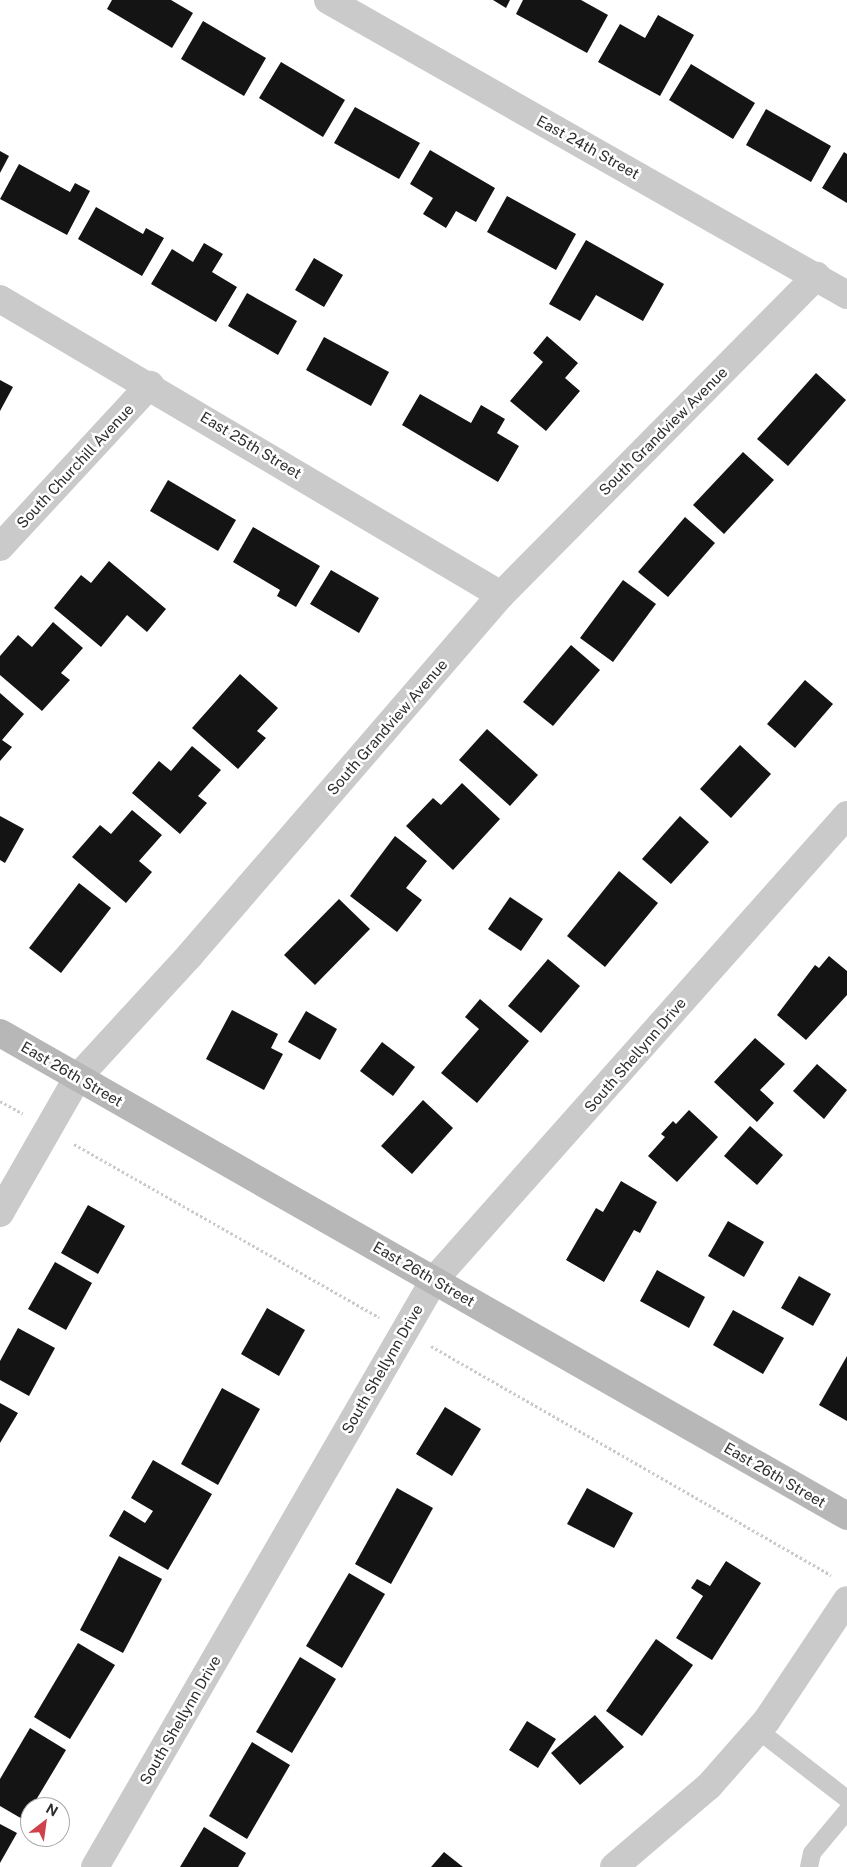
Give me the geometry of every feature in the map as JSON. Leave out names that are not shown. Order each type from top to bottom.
[{"type":"main road","name":"East 26th Street","points":[[0,1033],[847,1516]]},
{"type":"street","name":"East 24th Street","points":[[328,0],[817,276],[847,295]]},
{"type":"street","name":"South Grandview Avenue","points":[[0,1213],[78,1077],[190,955],[501,595],[817,276]]},
{"type":"street","name":"East 25th Street","points":[[0,298],[150,385],[501,595]]},
{"type":"street","name":"South Churchill Avenue","points":[[0,547],[150,385]]},
{"type":"street","name":"South Shellynn Drive","points":[[95,1867],[434,1280],[847,815]]},
{"type":"street","points":[[614,1867],[708,1786],[758,1730],[847,1600]]},
{"type":"lane","points":[[758,1730],[847,1799]]},
{"type":"lane","points":[[809,1867],[812,1853],[847,1811]]},
{"type":"building","points":[[112,0],[171,0],[193,13],[172,48],[107,9]]},
{"type":"building","points":[[493,0],[510,0],[506,8]]},
{"type":"building","points":[[523,0],[581,0],[608,15],[587,53],[516,14]]},
{"type":"building","points":[[658,15],[694,35],[660,96],[598,62],[620,24],[645,38]]},
{"type":"building","points":[[203,21],[266,58],[244,96],[181,59]]},
{"type":"building","points":[[281,62],[345,100],[323,137],[259,98]]},
{"type":"building","points":[[691,64],[755,103],[733,139],[669,100]]},
{"type":"building","points":[[355,107],[420,143],[399,179],[334,143]]},
{"type":"building","points":[[766,109],[831,146],[811,182],[746,145]]},
{"type":"building","points":[[430,150],[495,188],[476,222],[456,211],[446,228],[423,214],[433,198],[410,184]]},
{"type":"building","points":[[0,151],[9,156],[0,173]]},
{"type":"building","points":[[844,152],[847,154],[847,203],[822,188]]},
{"type":"building","points":[[19,164],[70,192],[75,183],[90,191],[67,235],[0,199]]},
{"type":"building","points":[[507,196],[576,234],[556,270],[487,232]]},
{"type":"building","points":[[96,207],[143,234],[146,228],[164,238],[142,276],[78,239]]},
{"type":"building","points":[[586,240],[664,284],[643,321],[596,295],[580,321],[549,304]]},
{"type":"building","points":[[204,243],[223,254],[212,272],[237,287],[216,322],[151,284],[172,249],[193,262]]},
{"type":"building","points":[[314,258],[343,275],[324,307],[295,290]]},
{"type":"building","points":[[247,293],[297,321],[278,355],[228,326]]},
{"type":"building","points":[[547,336],[578,363],[565,378],[580,391],[546,431],[510,401],[543,362],[533,353]]},
{"type":"building","points":[[324,337],[389,372],[371,406],[306,370]]},
{"type":"building","points":[[816,373],[846,400],[788,466],[757,439]]},
{"type":"building","points":[[0,380],[13,387],[0,411]]},
{"type":"building","points":[[420,394],[471,423],[481,405],[505,419],[497,433],[519,446],[498,482],[402,425]]},
{"type":"building","points":[[743,452],[774,480],[724,534],[693,505]]},
{"type":"building","points":[[168,480],[236,520],[218,551],[150,511]]},
{"type":"building","points":[[685,517],[715,543],[668,597],[638,572]]},
{"type":"building","points":[[253,527],[320,566],[296,607],[277,596],[280,590],[233,562]]},
{"type":"building","points":[[109,561],[166,609],[147,632],[127,615],[101,647],[54,608],[81,575],[91,583]]},
{"type":"building","points":[[331,570],[379,598],[359,633],[310,604]]},
{"type":"building","points":[[623,580],[656,604],[613,662],[580,638]]},
{"type":"building","points":[[53,622],[83,648],[61,673],[70,680],[42,711],[0,675],[0,656],[18,635],[32,647]]},
{"type":"building","points":[[571,645],[600,670],[553,726],[523,702]]},
{"type":"building","points":[[240,674],[278,708],[257,731],[266,738],[238,769],[192,728]]},
{"type":"building","points":[[805,680],[833,704],[795,748],[767,724]]},
{"type":"building","points":[[0,693],[24,714],[2,740],[12,747],[0,761]]},
{"type":"building","points":[[487,729],[538,775],[510,806],[459,760]]},
{"type":"building","points":[[740,745],[771,774],[731,818],[700,789]]},
{"type":"building","points":[[192,746],[221,770],[198,796],[207,803],[180,834],[132,793],[159,761],[171,771]]},
{"type":"building","points":[[462,783],[500,819],[453,870],[406,826],[433,798],[441,805]]},
{"type":"building","points":[[132,810],[162,835],[139,861],[152,872],[126,903],[72,857],[100,825],[111,834]]},
{"type":"building","points":[[0,816],[24,829],[5,863],[0,860]]},
{"type":"building","points":[[680,816],[709,842],[671,884],[642,859]]},
{"type":"building","points":[[395,836],[427,861],[406,888],[422,900],[397,932],[350,896]]},
{"type":"building","points":[[619,871],[658,903],[605,967],[567,936]]},
{"type":"building","points":[[79,883],[111,908],[61,973],[29,948]]},
{"type":"building","points":[[510,897],[543,919],[521,951],[488,929]]},
{"type":"building","points":[[339,899],[370,929],[315,985],[284,955]]},
{"type":"building","points":[[829,956],[847,971],[847,995],[806,1040],[777,1015],[815,965],[819,968]]},
{"type":"building","points":[[548,959],[580,986],[541,1033],[508,1006]]},
{"type":"building","points":[[480,999],[529,1041],[477,1103],[441,1073],[479,1029],[465,1017]]},
{"type":"building","points":[[232,1010],[278,1034],[271,1048],[283,1054],[264,1090],[206,1059]]},
{"type":"building","points":[[306,1011],[337,1029],[320,1060],[288,1042]]},
{"type":"building","points":[[755,1038],[785,1064],[760,1090],[774,1103],[757,1122],[714,1082]]},
{"type":"building","points":[[382,1042],[415,1067],[393,1096],[360,1071]]},
{"type":"building","points":[[817,1064],[847,1090],[824,1119],[793,1091]]},
{"type":"building","points":[[423,1100],[453,1128],[412,1174],[381,1146]]},
{"type":"building","points":[[689,1110],[718,1137],[677,1182],[648,1156],[665,1137],[661,1134],[673,1121],[676,1124]]},
{"type":"building","points":[[750,1126],[783,1155],[757,1185],[724,1156]]},
{"type":"building","points":[[621,1181],[657,1202],[640,1233],[634,1230],[604,1282],[566,1260],[596,1208],[603,1212]]},
{"type":"building","points":[[88,1205],[125,1226],[98,1274],[61,1253]]},
{"type":"building","points":[[728,1221],[764,1242],[744,1277],[708,1256]]},
{"type":"building","points":[[55,1262],[92,1283],[66,1330],[28,1309]]},
{"type":"building","points":[[657,1270],[705,1297],[689,1328],[640,1301]]},
{"type":"building","points":[[799,1276],[831,1294],[813,1326],[781,1308]]},
{"type":"building","points":[[267,1308],[305,1330],[279,1376],[241,1354]]},
{"type":"building","points":[[733,1310],[784,1338],[763,1374],[713,1345]]},
{"type":"building","points":[[18,1328],[55,1348],[29,1396],[0,1380],[0,1361]]},
{"type":"building","points":[[847,1356],[847,1421],[819,1405]]},
{"type":"building","points":[[222,1388],[260,1409],[218,1485],[181,1464]]},
{"type":"building","points":[[0,1403],[18,1413],[0,1443]]},
{"type":"building","points":[[445,1407],[481,1429],[452,1476],[416,1454]]},
{"type":"building","points":[[153,1460],[212,1494],[168,1570],[109,1536],[124,1510],[145,1523],[153,1511],[131,1498]]},
{"type":"building","points":[[397,1488],[433,1508],[391,1584],[355,1564]]},
{"type":"building","points":[[587,1488],[633,1513],[614,1548],[567,1524]]},
{"type":"building","points":[[119,1556],[162,1579],[123,1653],[80,1630]]},
{"type":"building","points":[[726,1561],[761,1583],[712,1660],[676,1638],[703,1596],[691,1588],[697,1579],[710,1586]]},
{"type":"building","points":[[349,1573],[385,1594],[342,1668],[306,1646]]},
{"type":"building","points":[[656,1639],[693,1665],[642,1736],[606,1711]]},
{"type":"building","points":[[78,1643],[115,1665],[70,1739],[34,1717]]},
{"type":"building","points":[[300,1657],[336,1679],[292,1753],[256,1732]]},
{"type":"building","points":[[595,1715],[624,1747],[580,1785],[551,1753]]},
{"type":"building","points":[[527,1721],[556,1739],[538,1768],[509,1750]]},
{"type":"building","points":[[30,1728],[66,1750],[38,1797],[20,1797],[20,1818],[0,1806],[0,1779]]},
{"type":"building","points":[[252,1742],[290,1765],[247,1839],[209,1816]]},
{"type":"building","points":[[0,1824],[17,1833],[0,1863]]},
{"type":"building","points":[[204,1827],[246,1853],[238,1867],[180,1867]]},
{"type":"building","points":[[444,1852],[463,1867],[431,1867]]}]
